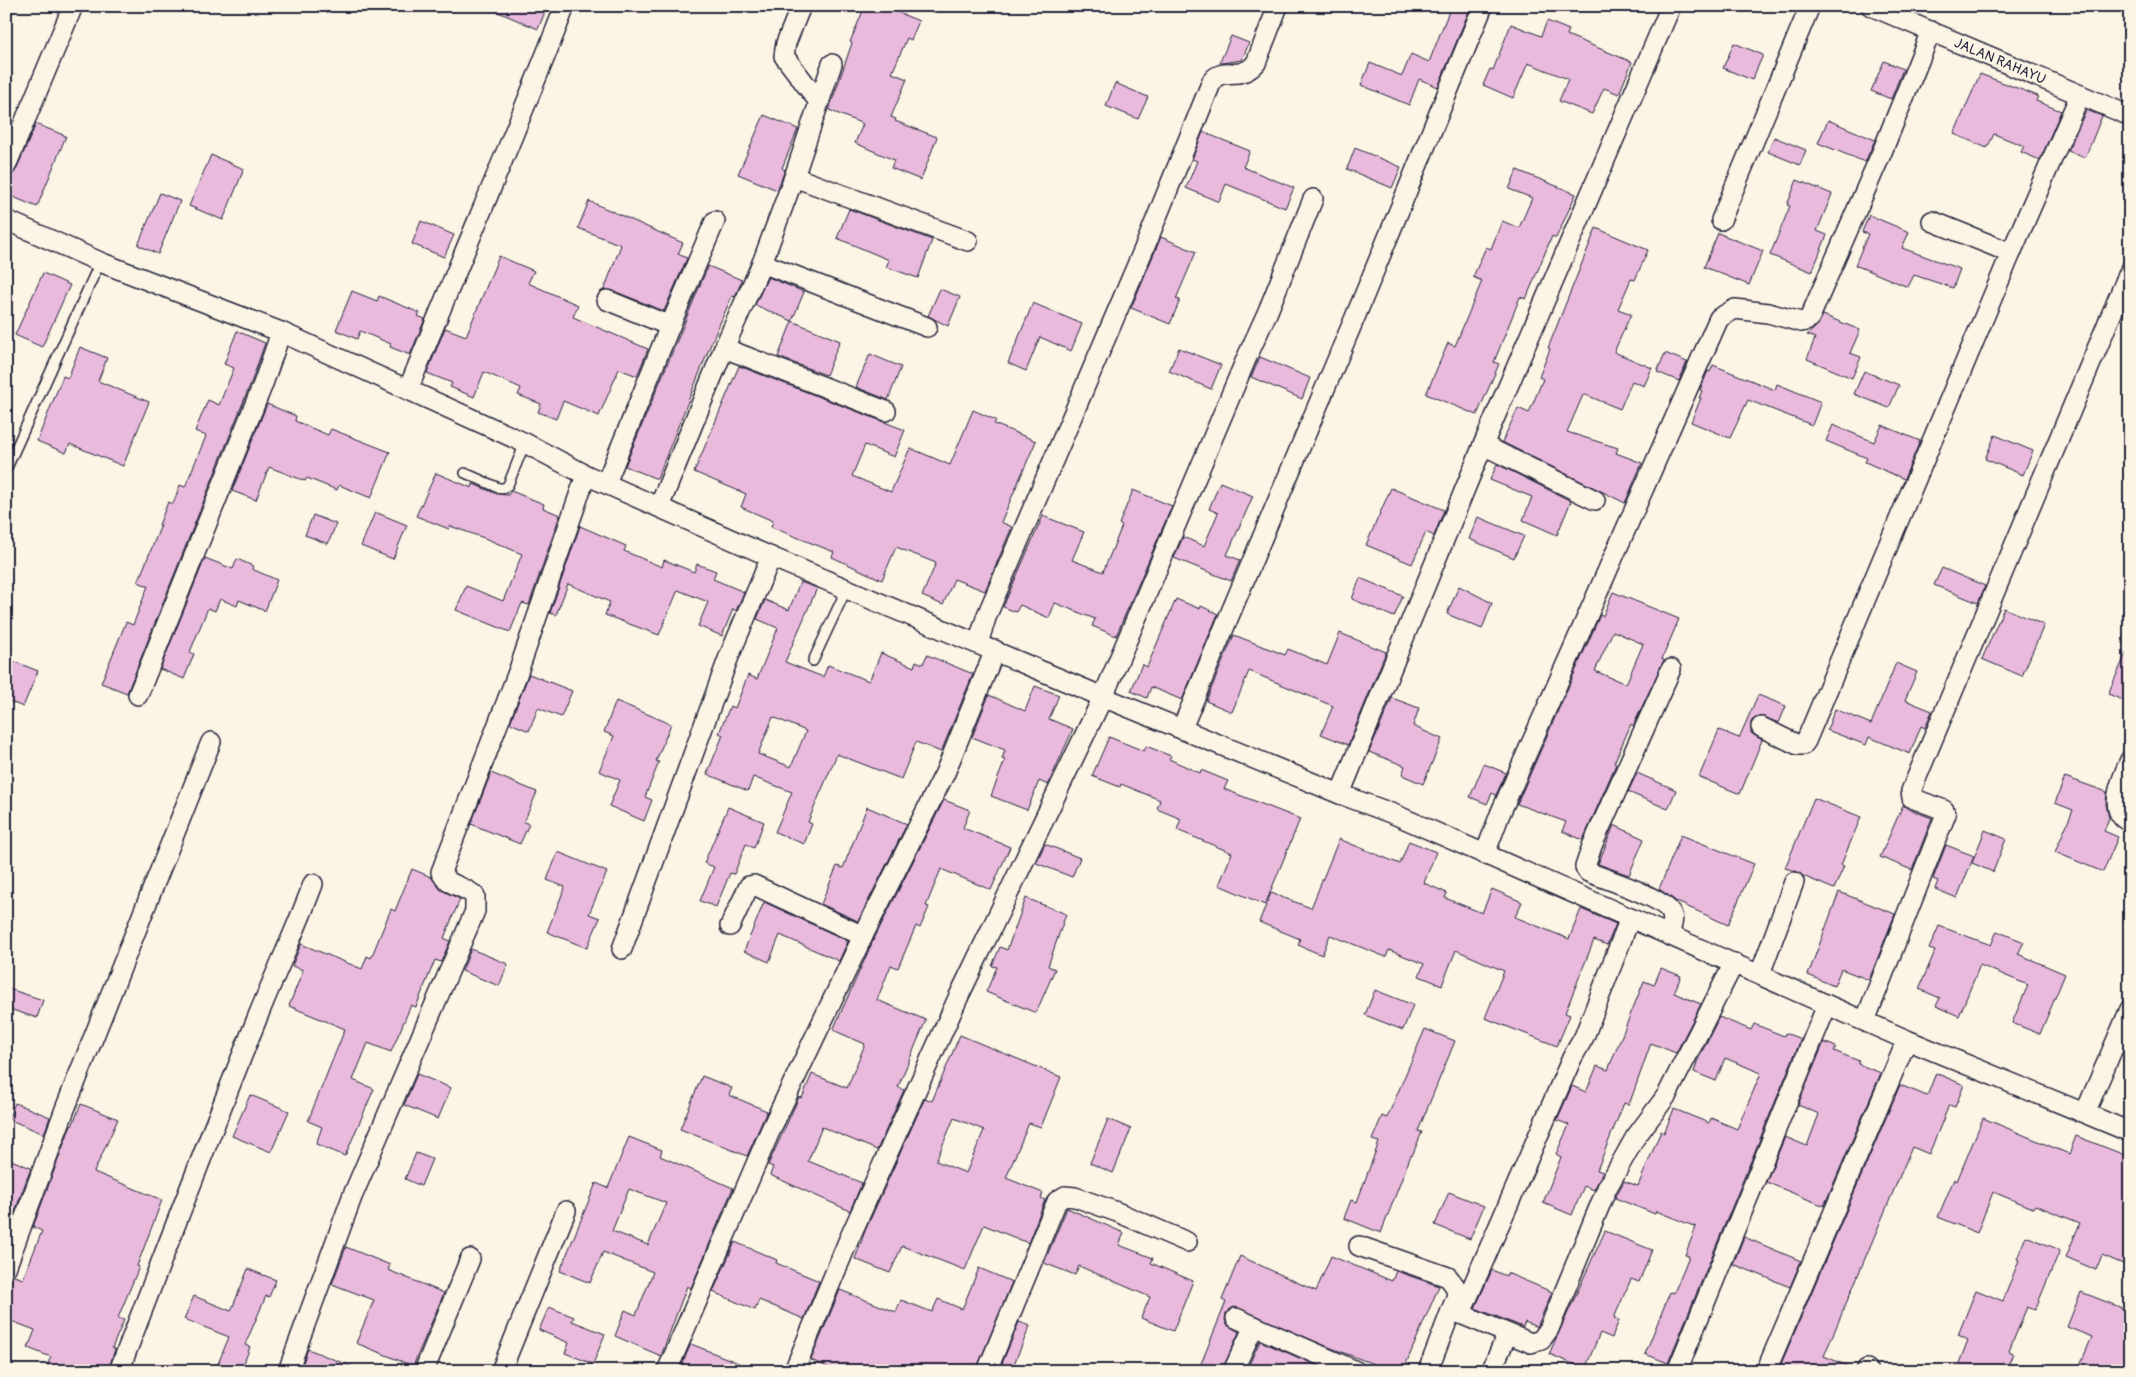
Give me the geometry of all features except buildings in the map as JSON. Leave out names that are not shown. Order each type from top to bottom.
[{"type":"street","points":[[6,166],[73,6]]},
{"type":"street","points":[[408,390],[458,265],[531,94],[565,6]]},
{"type":"street","points":[[800,6],[786,43],[784,56],[819,102]]},
{"type":"street","points":[[978,643],[987,615],[1138,262],[1212,81],[1221,74],[1243,73],[1250,70],[1256,63],[1278,6]]},
{"type":"street","points":[[1182,728],[1362,303],[1483,6]]},
{"type":"street","points":[[1340,794],[1484,445],[1671,6]]},
{"type":"street","points":[[1721,220],[1810,6]]},
{"type":"street","name":"JALAN RAHAYU","points":[[1871,6],[2130,116]]},
{"type":"street","points":[[1485,854],[1500,814],[1719,318],[1735,309],[1768,313],[1801,322],[1806,321],[1810,317],[1882,152],[1931,31]]},
{"type":"street","points":[[659,507],[724,348],[762,263],[794,177],[832,64]]},
{"type":"street","points":[[1761,727],[1798,745],[1802,745],[1806,741],[2011,253],[2080,95]]},
{"type":"street","points":[[794,177],[968,241]]},
{"type":"street","points":[[794,1371],[850,1239],[958,998],[1103,697],[1268,311],[1313,199]]},
{"type":"street","points":[[6,220],[100,262],[281,332],[525,443],[586,475],[771,557],[1103,697],[1396,815],[1908,1040],[2130,1132]]},
{"type":"street","points":[[606,483],[715,221]]},
{"type":"street","points":[[1932,221],[2011,253]]},
{"type":"street","points":[[762,263],[927,327]]},
{"type":"street","points":[[1865,1021],[1946,814],[1944,810],[1912,798],[1912,791],[2130,270]]},
{"type":"street","points":[[607,300],[670,326]]},
{"type":"street","points":[[138,695],[263,384],[281,332]]},
{"type":"street","points":[[724,348],[886,411]]},
{"type":"street","points":[[1484,445],[1595,500]]},
{"type":"street","points":[[288,1371],[352,1197],[475,911],[475,896],[468,890],[451,884],[441,872],[518,672],[586,475]]},
{"type":"street","points":[[622,949],[728,660],[771,557]]},
{"type":"street","points":[[667,1371],[772,1129],[863,936],[945,773],[995,650]]},
{"type":"street","points":[[1669,934],[1672,913],[1665,906],[1653,898],[1588,872],[1584,867],[1671,669]]},
{"type":"street","points":[[6,1268],[65,1108],[210,742]]},
{"type":"street","points":[[2130,760],[2120,783],[2117,805],[2120,815],[2130,822]]},
{"type":"street","points":[[1760,974],[1794,882]]},
{"type":"street","points":[[119,1371],[256,1019],[284,952],[298,926],[313,884]]},
{"type":"street","points":[[730,926],[750,886],[754,885],[863,936]]},
{"type":"street","points":[[1428,1371],[1572,1058],[1584,1038],[1630,918]]},
{"type":"street","points":[[1456,1311],[1507,1335],[1531,1343],[1541,1340],[1549,1328],[1607,1188],[1635,1138],[1666,1096],[1734,963]]},
{"type":"street","points":[[1677,1371],[1827,1005]]},
{"type":"street","points":[[2085,1113],[2130,1009]]},
{"type":"street","points":[[1766,1371],[1908,1040]]},
{"type":"street","points":[[987,1371],[1057,1201],[1061,1197],[1075,1196],[1187,1242]]},
{"type":"street","points":[[501,1371],[566,1211]]},
{"type":"street","points":[[1359,1246],[1448,1277],[1455,1286],[1457,1295],[1456,1311]]},
{"type":"street","points":[[424,1371],[470,1259]]},
{"type":"street","points":[[1236,1318],[1356,1371]]},
{"type":"street","points":[[1234,1371],[1254,1326]]},
{"type":"street","points":[[1494,1370],[1507,1335]]},
{"type":"lane","points":[[6,470],[100,262]]},
{"type":"lane","points":[[464,472],[499,488],[504,488],[508,485],[525,443]]},
{"type":"lane","points":[[813,660],[847,588]]}]
